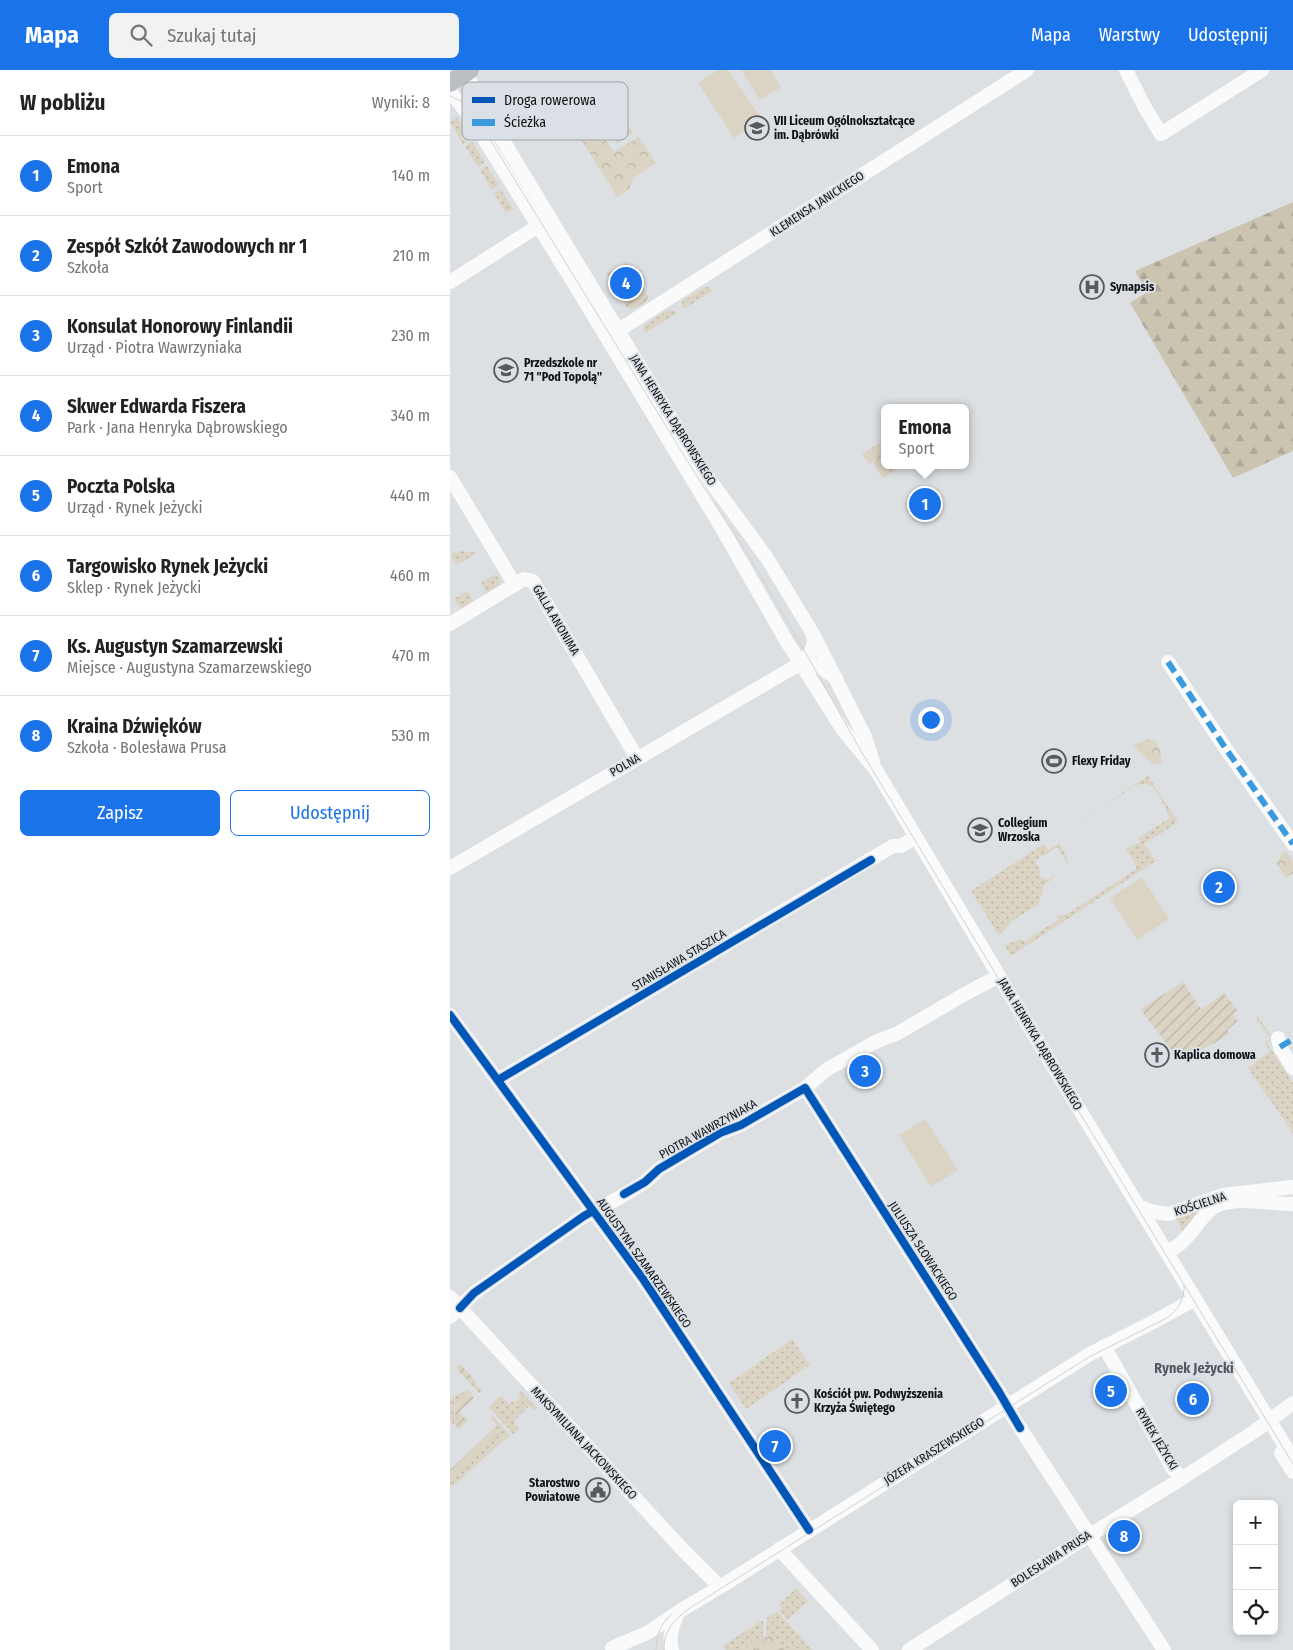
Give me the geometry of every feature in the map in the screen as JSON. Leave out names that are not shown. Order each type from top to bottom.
[{"type":"street","name":"KLEMENSA JANICKIEGO","points":[[612,335],[1026,70]]},
{"type":"street","points":[[1126,70],[1161,134],[1262,70]]},
{"type":"street","name":"JANA HENRYKA DĄBROWSKIEGO","points":[[485,140],[538,226],[714,486],[767,558],[813,634],[837,680],[865,737],[876,770]]},
{"type":"street","name":"JANA HENRYKA DĄBROWSKIEGO","points":[[501,140],[801,664],[843,730],[876,770],[1138,1206],[1293,1459]]},
{"type":"street","points":[[450,282],[538,226]]},
{"type":"street","name":"GALLA ANONIMA","points":[[450,477],[515,585],[525,579],[535,584],[637,758]]},
{"type":"street","points":[[450,624],[515,585]]},
{"type":"street","name":"POLNA","points":[[450,868],[801,664],[813,648],[813,634]]},
{"type":"street","points":[[1168,662],[1293,844]]},
{"type":"street","points":[[801,664],[813,663],[837,680]]},
{"type":"street","name":"STANISŁAWA STASZICA","points":[[498,1080],[895,846],[901,846],[916,837]]},
{"type":"street","name":"PIOTRA WAWRZYNIAKA","points":[[453,1307],[584,1216],[618,1199],[645,1182],[659,1169],[720,1133],[741,1125],[805,1088],[826,1070],[867,1047],[898,1033],[999,976]]},
{"type":"street","name":"AUGUSTYNA SZAMARZEWSKIEGO","points":[[450,1015],[643,1279],[810,1530]]},
{"type":"street","points":[[1293,1039],[1279,1043],[1293,1068]]},
{"type":"street","name":"JULIUSZA SŁOWACKIEGO","points":[[805,1088],[1008,1405],[1015,1420],[1090,1534],[1158,1648]]},
{"type":"street","points":[[1293,1188],[1288,1194],[1293,1218]]},
{"type":"street","name":"KOŚCIELNA","points":[[1138,1206],[1154,1212],[1169,1214],[1224,1195],[1293,1188]]},
{"type":"street","name":"KOŚCIELNA","points":[[1167,1253],[1185,1240],[1210,1210],[1226,1202],[1289,1205]]},
{"type":"street","name":"JÓZEFA KRASZEWSKIEGO","points":[[610,1649],[649,1632],[1104,1346],[1195,1299]]},
{"type":"street","name":"MAKSYMILIANA JACKOWSKIEGO","points":[[453,1307],[720,1587]]},
{"type":"street","name":"RYNEK JEŻYCKI","points":[[1104,1346],[1172,1468],[1181,1478]]},
{"type":"street","name":"BOLESŁAWA PRUSA","points":[[909,1650],[1181,1478],[1293,1403]]},
{"type":"street","name":"JANA HENRYKA DĄBROWSKIEGO","points":[[1269,1420],[1274,1441],[1293,1472]]},
{"type":"street","points":[[779,1549],[872,1650]]},
{"type":"street","points":[[672,1650],[670,1644],[671,1632],[678,1612]]},
{"type":"green space","points":[[718,70],[728,70],[762,119],[734,138],[698,83]]},
{"type":"green space","points":[[741,70],[770,70],[781,87],[760,100]]},
{"type":"green space","points":[[457,117],[462,125],[462,140],[469,140],[463,144],[450,122]]},
{"type":"green space","points":[[628,126],[633,133],[628,136]]},
{"type":"green space","points":[[639,137],[656,163],[633,178],[629,189],[617,197],[582,140],[606,140],[614,152]]},
{"type":"green space","points":[[614,140],[623,140],[617,144]]},
{"type":"green space","points":[[472,142],[485,162],[478,167],[465,146]]},
{"type":"green space","points":[[487,166],[499,185],[492,190],[480,170]]},
{"type":"green space","points":[[501,189],[513,209],[506,213],[494,193]]},
{"type":"green space","points":[[1293,202],[1293,451],[1233,478],[1130,303],[1147,292],[1135,271]]},
{"type":"green space","points":[[627,262],[648,296],[647,301],[633,309],[627,308],[607,274]]},
{"type":"green space","points":[[705,287],[712,291],[684,309],[682,301]]},
{"type":"green space","points":[[669,309],[678,313],[645,333],[643,331],[644,325]]},
{"type":"green space","points":[[881,442],[881,469],[897,469],[883,478],[873,462],[869,464],[862,454]]},
{"type":"green space","points":[[461,551],[477,553],[457,565],[451,556],[453,553]]},
{"type":"green space","points":[[496,574],[501,582],[500,585],[487,593],[481,583]]},
{"type":"green space","points":[[467,591],[473,601],[461,609],[454,599]]},
{"type":"green space","points":[[1150,739],[1154,740],[1158,745],[1162,763],[1152,764],[1133,745]]},
{"type":"green space","points":[[1148,776],[1178,822],[1144,844],[1156,861],[1011,956],[1004,945],[1022,939],[1024,942],[1059,919],[1057,916],[1067,914],[1136,869],[1136,865],[1126,849],[1140,842],[1138,838],[1170,818],[1157,792],[1148,785],[1141,784],[1133,787],[1052,839]]},
{"type":"green space","points":[[1059,843],[1069,865],[1057,847],[1035,861],[1041,872],[1039,874],[1042,879],[1045,878],[1047,880],[1054,875],[1055,877],[1044,885],[1039,904],[1012,921],[999,936],[971,891],[1044,844],[1048,850]]},
{"type":"green space","points":[[1286,851],[1293,861],[1293,873],[1286,878],[1276,863],[1282,856],[1281,853]]},
{"type":"green space","points":[[1142,877],[1169,919],[1137,940],[1110,898]]},
{"type":"green space","points":[[1183,982],[1201,1009],[1224,993],[1238,1011],[1233,1015],[1238,1021],[1227,1030],[1230,1034],[1202,1050],[1198,1048],[1196,1053],[1180,1061],[1140,1009]]},
{"type":"green space","points":[[1258,1017],[1273,1038],[1267,1043],[1293,1083],[1293,1133],[1248,1068],[1270,1051],[1265,1043],[1271,1038],[1256,1020]]},
{"type":"green space","points":[[925,1119],[958,1170],[931,1187],[899,1135]]},
{"type":"green space","points":[[1199,1210],[1199,1212],[1183,1231],[1175,1218]]},
{"type":"green space","points":[[792,1339],[810,1365],[746,1409],[729,1383]]},
{"type":"green space","points":[[460,1364],[476,1381],[474,1383],[482,1391],[479,1393],[456,1368]]},
{"type":"green space","points":[[468,1390],[475,1397],[470,1394],[452,1410],[459,1419],[454,1423],[459,1429],[450,1421],[450,1398]]},
{"type":"green space","points":[[521,1391],[537,1408],[534,1411],[529,1406],[515,1420],[514,1423],[519,1430],[514,1435],[489,1407],[501,1395],[509,1404],[512,1401],[514,1403],[520,1397],[518,1394]]},
{"type":"green space","points":[[470,1394],[474,1398],[459,1412],[468,1421],[460,1429],[454,1423],[459,1418],[452,1411]]},
{"type":"green space","points":[[493,1416],[510,1435],[450,1489],[450,1477],[499,1433],[494,1428],[497,1425],[491,1418]]},
{"type":"green space","points":[[494,1428],[499,1433],[451,1478],[450,1470]]},
{"type":"green space","points":[[796,1588],[808,1601],[788,1620],[779,1610],[782,1608],[779,1604],[786,1600]]},
{"type":"green space","points":[[777,1611],[812,1650],[785,1650],[769,1635],[766,1635],[767,1618]]},
{"type":"green space","points":[[763,1620],[763,1637],[750,1644],[746,1650],[726,1650],[722,1646]]},
{"type":"green space","points":[[769,1635],[785,1650],[746,1650],[756,1640]]},
{"type":"tram line","points":[[450,96],[462,102]]},
{"type":"tram line","points":[[490,140],[696,475],[756,568],[861,751],[1293,1464]]},
{"type":"tram line","points":[[664,1650],[664,1643],[671,1626],[679,1616],[690,1608],[1089,1357],[1167,1318],[1180,1304],[1184,1285]]},
{"type":"tram line","points":[[656,1650],[659,1631],[671,1615]]},
{"type":"marked path","points":[[1168,662],[1293,844]]},
{"type":"marked path","points":[[1280,1047],[1293,1039]]},
{"type":"cycle path","points":[[498,1080],[871,860]]},
{"type":"cycle path","points":[[450,1015],[643,1279],[809,1530]]},
{"type":"cycle path","points":[[624,1194],[645,1182],[659,1169],[720,1133],[741,1125],[805,1088],[1020,1428]]},
{"type":"cycle path","points":[[460,1308],[474,1293],[593,1211]]},
{"type":"place","name":"VII Liceum Ogólnokształcące im. Dąbrówki","points":[[757,128]]},
{"type":"place","name":"Skwer Edwarda Fiszera","points":[[626,283]]},
{"type":"place","name":"Synapsis","points":[[1092,287]]},
{"type":"place","name":"Przedszkole nr 71 \"Pod Topolą\"","points":[[506,370]]},
{"type":"place","name":"Emona","points":[[925,504]]},
{"type":"place","name":"Flexy Friday","points":[[1054,761]]},
{"type":"place","name":"Collegium Wrzoska","points":[[980,830]]},
{"type":"place","name":"Zespół Szkół Zawodowych nr 1","points":[[1219,887]]},
{"type":"place","name":"Kaplica domowa","points":[[1157,1055]]},
{"type":"place","name":"Konsulat Honorowy Finlandii","points":[[865,1071]]},
{"type":"place","name":"Poczta Polska","points":[[1111,1391]]},
{"type":"place","name":"Targowisko Rynek Jeżycki","points":[[1193,1399]]},
{"type":"place","name":"Kościół pw. Podwyższenia Krzyża Świętego","points":[[797,1401]]},
{"type":"place","name":"Ks. Augustyn Szamarzewski","points":[[775,1446]]},
{"type":"place","name":"Starostwo Powiatowe","points":[[598,1490]]},
{"type":"place","name":"Kraina Dźwięków","points":[[1124,1536]]},
{"type":"district","name":"Rynek Jeżycki","points":[[1194,1368]]}]
